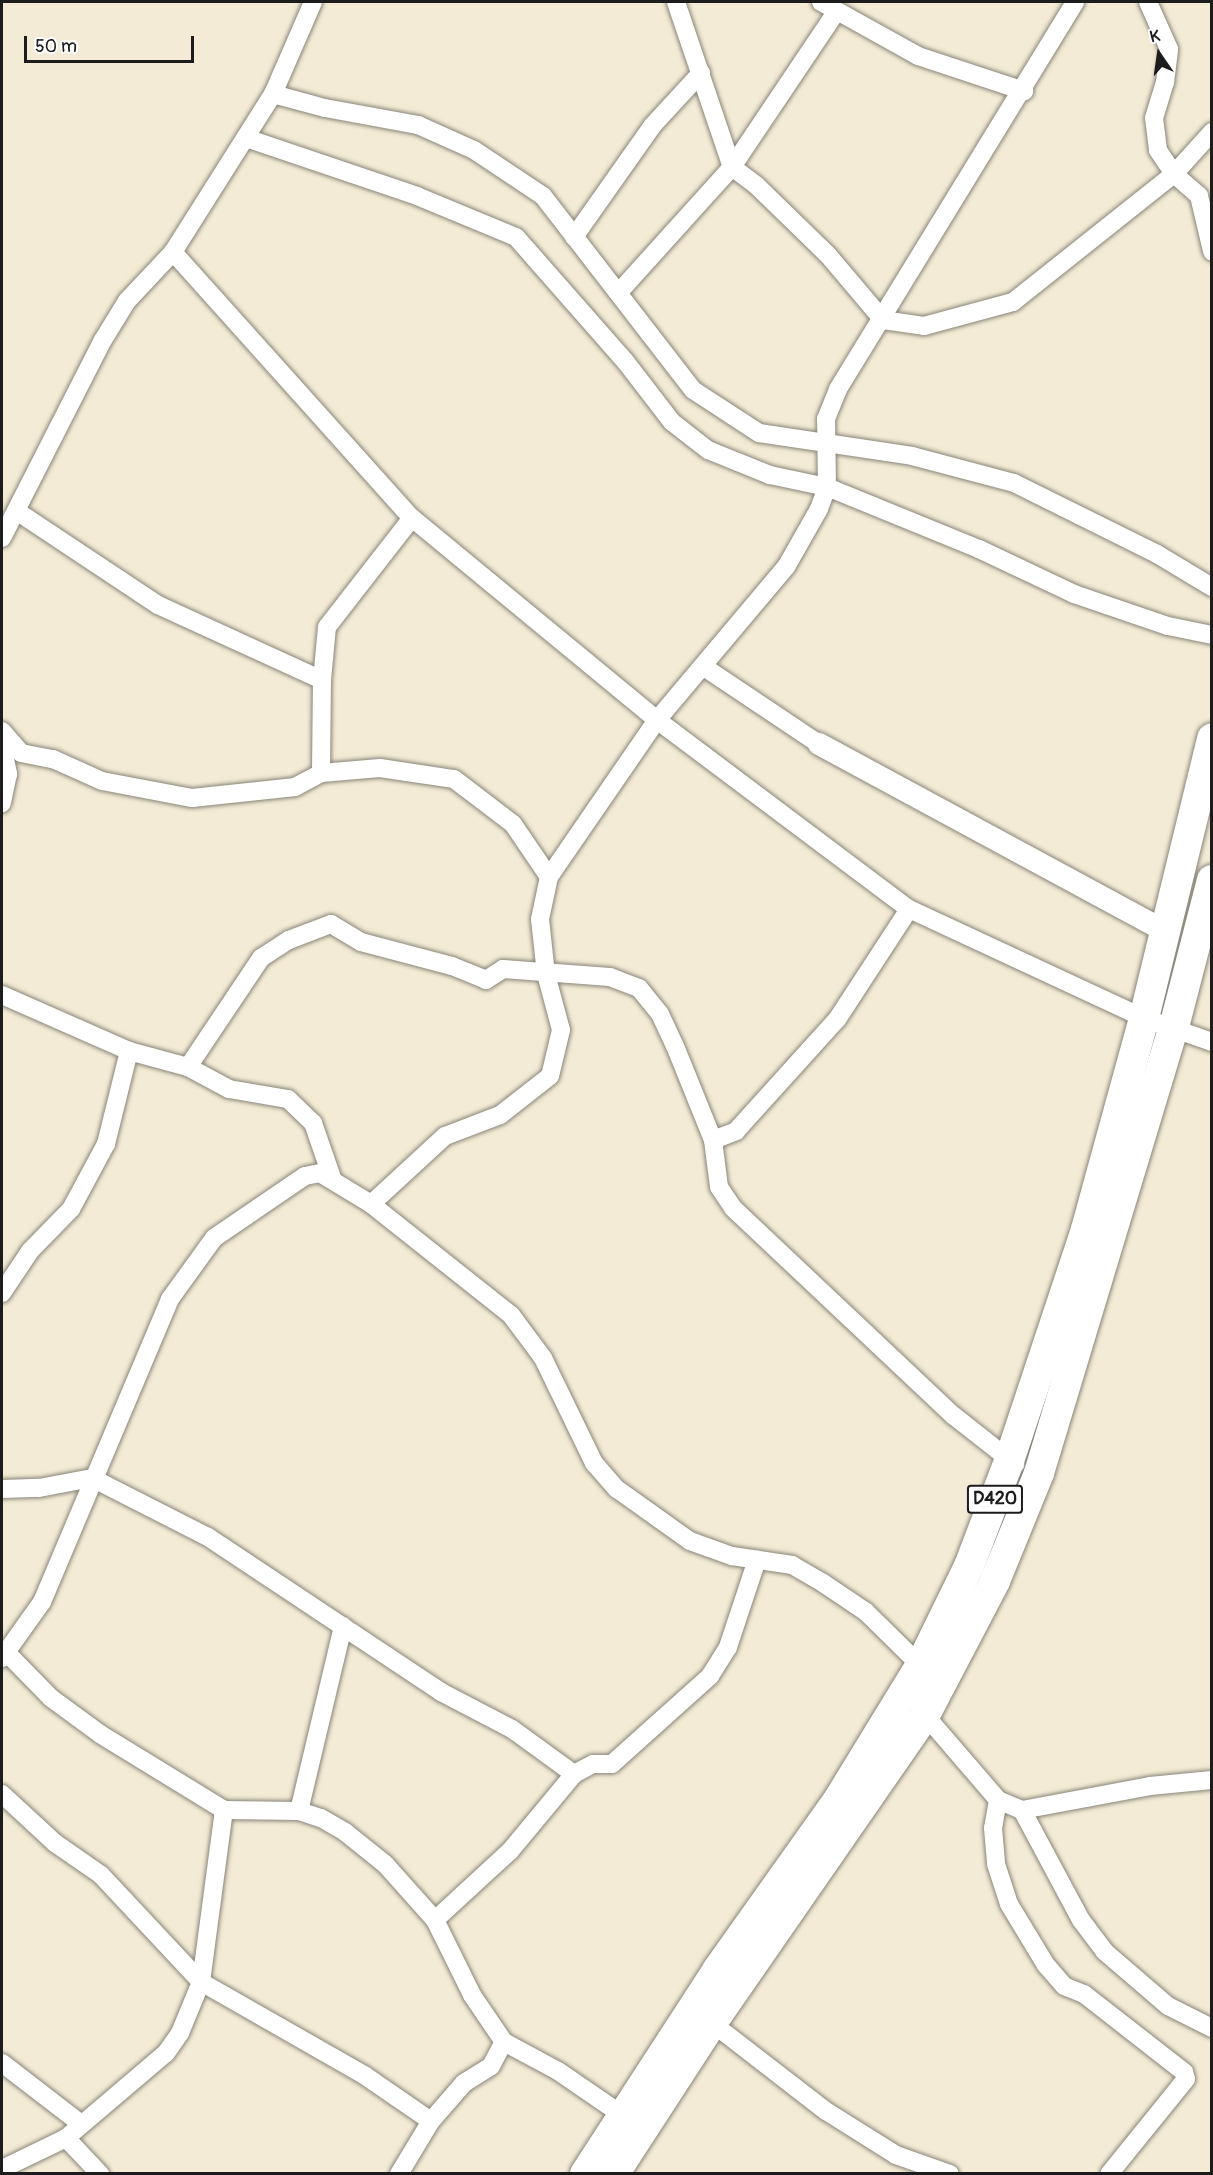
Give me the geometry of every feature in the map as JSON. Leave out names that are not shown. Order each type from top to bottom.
[{"type":"highway","name":"D420","points":[[585,2174],[632,2122],[712,2023],[925,1715],[930,1674],[1009,1461],[1086,1229],[1144,1018],[1212,738]]},
{"type":"highway","name":"D420","points":[[614,2174],[632,2122],[718,1969],[995,1581],[1039,1473],[1174,1027],[1212,880]]},
{"type":"street","points":[[2,538],[18,512],[103,340],[127,301],[172,252],[246,138],[273,94],[313,2]]},
{"type":"street","points":[[676,2],[732,167],[756,185],[828,255],[883,320],[924,326],[1013,302],[1174,174],[1212,132]]},
{"type":"street","points":[[371,1204],[445,1136],[500,1115],[550,1076],[561,1030],[546,974],[540,919],[549,877],[657,720],[786,567],[819,509],[826,487],[828,441],[826,419],[838,389],[1024,91],[1075,2]]},
{"type":"street","points":[[1148,2],[1169,49],[1165,83],[1154,118],[1158,150],[1174,174],[1199,196],[1212,251]]},
{"type":"street","points":[[620,291],[732,167],[828,7],[918,56],[1024,91]]},
{"type":"street","points":[[574,237],[653,125],[701,73]]},
{"type":"street","points":[[273,94],[325,108],[418,125],[474,150],[543,196],[620,291],[693,390],[759,433],[828,441],[912,456],[1014,483],[1157,554],[1212,586]]},
{"type":"street","points":[[246,138],[417,196],[516,237],[625,361],[672,422],[708,450],[739,464],[826,487],[979,549],[1074,594],[1168,626],[1212,635]]},
{"type":"street","points":[[172,252],[412,518],[657,720],[909,909],[1144,1018],[1212,1042]]},
{"type":"street","points":[[18,512],[158,605],[322,680]]},
{"type":"street","points":[[321,773],[322,680],[327,627],[412,518]]},
{"type":"street","points":[[704,667],[819,744],[1166,932]]},
{"type":"street","points":[[2,731],[21,753],[53,759],[102,781],[192,798],[295,788],[321,773],[380,768],[454,779],[513,824],[549,877]]},
{"type":"street","points":[[2,745],[8,774],[2,803]]},
{"type":"street","points":[[713,1140],[736,1131],[838,1018],[909,909]]},
{"type":"street","points":[[188,1067],[261,958],[289,940],[331,924],[361,942],[453,966],[486,980],[503,969],[610,978],[639,988],[660,1014],[713,1140],[719,1187],[733,1208],[954,1416],[1009,1461],[1039,1473]]},
{"type":"street","points":[[2,995],[129,1051],[188,1067],[229,1089],[288,1099],[313,1123],[332,1178]]},
{"type":"street","points":[[2,1293],[30,1251],[72,1209],[106,1144],[129,1051]]},
{"type":"street","points":[[632,2122],[558,2071],[504,2042],[472,1995],[435,1920],[385,1864],[345,1832],[321,1818],[299,1811],[224,1810],[51,1698],[4,1655],[42,1602],[92,1478],[170,1299],[214,1238],[305,1176],[320,1173],[332,1178],[371,1204],[511,1315],[543,1358],[594,1463],[617,1489],[690,1541],[757,1560],[792,1565],[823,1583],[866,1612],[930,1674]]},
{"type":"street","points":[[2,1489],[39,1488],[92,1478],[208,1537],[441,1692],[512,1729],[574,1774]]},
{"type":"street","points":[[435,1920],[510,1851],[574,1774],[593,1764],[612,1764],[710,1676],[728,1647],[757,1560]]},
{"type":"street","points":[[299,1811],[343,1626]]},
{"type":"street","points":[[925,1715],[998,1800],[1022,1810],[1150,1786],[1212,1780]]},
{"type":"street","points":[[2,1794],[55,1844],[101,1875],[201,1982],[364,2075],[431,2121]]},
{"type":"street","points":[[998,1800],[993,1828],[996,1864],[1009,1904],[1046,1965],[1065,1986],[1084,1994],[1184,2072],[1186,2079],[1109,2174]]},
{"type":"street","points":[[2,2169],[66,2138],[80,2123],[165,2053],[180,2033],[201,1982],[224,1810]]},
{"type":"street","points":[[1022,1810],[1081,1920],[1104,1951],[1168,2006],[1212,2028]]},
{"type":"street","points":[[712,2023],[826,2110],[896,2155],[950,2174]]},
{"type":"street","points":[[399,2174],[431,2121],[464,2083],[491,2066],[504,2042]]},
{"type":"street","points":[[2,2063],[80,2123]]},
{"type":"street","points":[[66,2138],[100,2174]]}]
